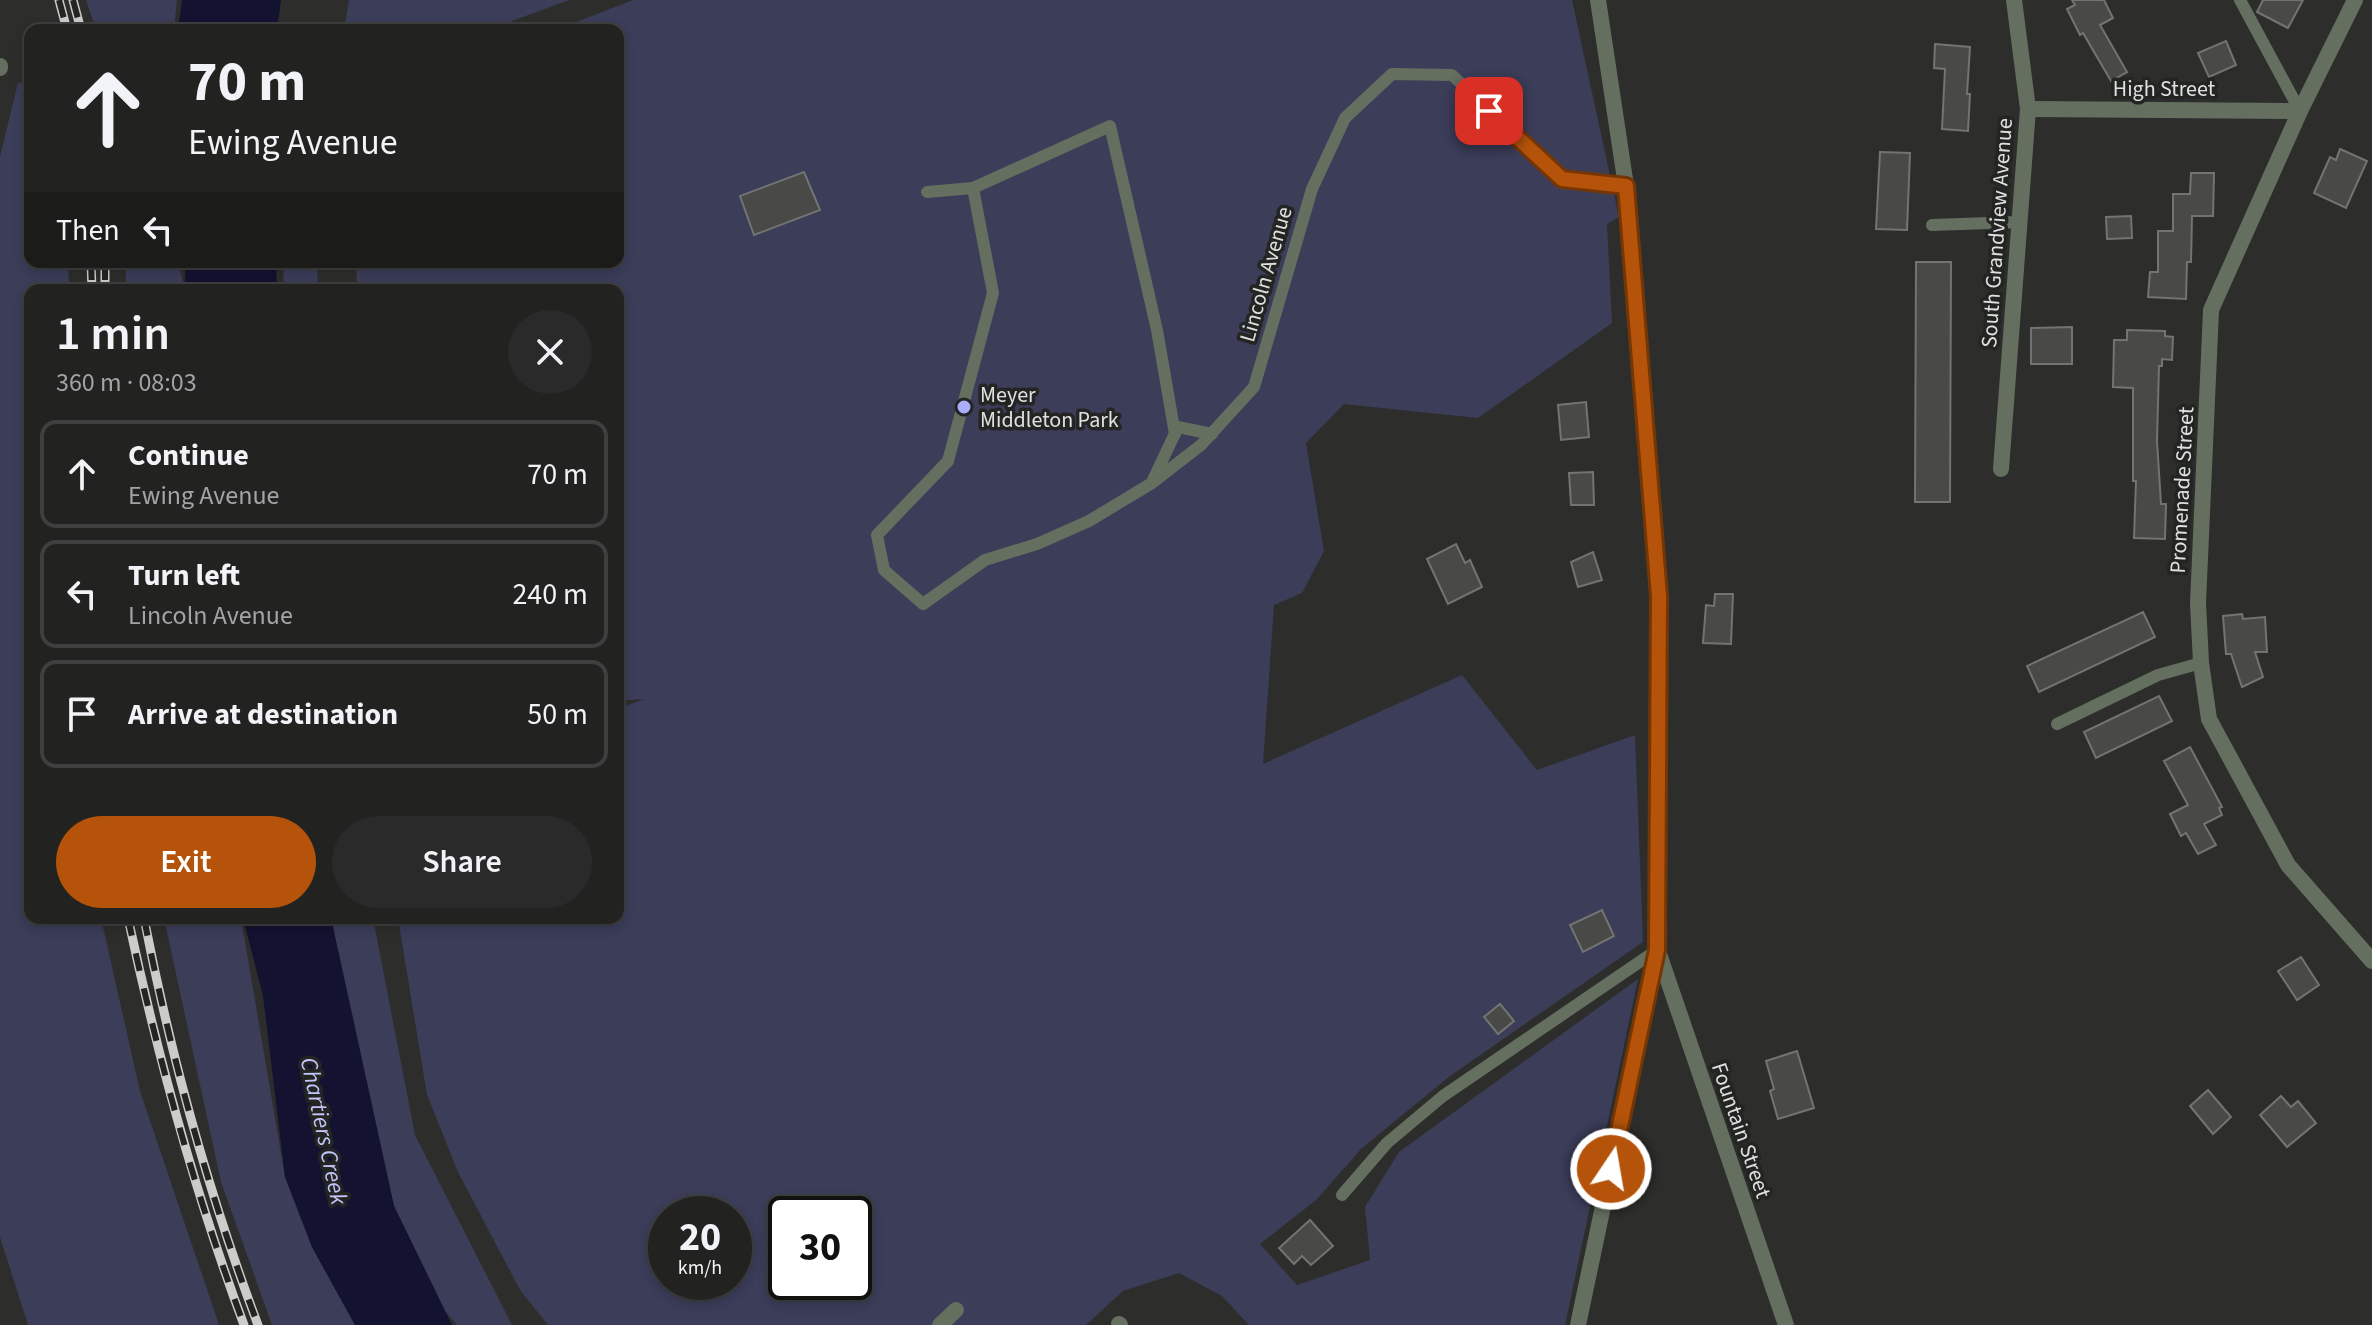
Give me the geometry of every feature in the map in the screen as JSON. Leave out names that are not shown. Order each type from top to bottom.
[{"type":"street","points":[[1578,1325],[1657,950],[1659,596],[1626,186],[1598,0]]},
{"type":"street","name":"South Grandview Avenue","points":[[2001,469],[2028,109],[2014,0]]},
{"type":"street","name":"Promenade Street","points":[[2355,0],[2300,111],[2211,310],[2198,603],[2201,663],[2209,719],[2288,865],[2372,961]]},
{"type":"street","name":"High Street","points":[[2028,109],[2300,111]]},
{"type":"street","name":"Fountain Street","points":[[1657,950],[1786,1325]]},
{"type":"street","points":[[940,1325],[956,1310]]},
{"type":"lane","points":[[2240,0],[2300,111]]},
{"type":"lane","name":"Lincoln Avenue","points":[[973,188],[993,293],[948,461],[877,535],[884,570],[923,604],[985,560],[1037,544],[1089,521],[1152,483],[1201,445],[1254,387],[1312,189],[1345,118],[1392,74],[1452,75],[1562,179],[1626,186]]},
{"type":"lane","points":[[927,192],[973,188],[1110,126],[1157,330],[1175,434]]},
{"type":"lane","points":[[1932,225],[2019,222]]},
{"type":"lane","points":[[1152,483],[1178,427],[1212,434]]},
{"type":"lane","points":[[2057,724],[2158,675],[2201,663]]},
{"type":"lane","points":[[1342,1195],[1387,1143],[1443,1096],[1657,950]]},
{"type":"shaded area","points":[[86,0],[177,0],[175,24],[94,24]]},
{"type":"shaded area","points":[[349,0],[569,0],[504,24],[345,24]]},
{"type":"shaded area","points":[[633,0],[1572,0],[1619,217],[1607,224],[1612,323],[1478,418],[1344,404],[1306,443],[1324,551],[1302,593],[1274,605],[1263,764],[1462,675],[1537,770],[1635,735],[1643,942],[1450,1076],[1362,1148],[1316,1200],[1260,1244],[1297,1285],[1370,1260],[1365,1207],[1399,1152],[1638,979],[1565,1325],[1249,1325],[1222,1296],[1179,1273],[1123,1291],[1086,1325],[548,1325],[520,1290],[458,1172],[427,1095],[399,924],[624,924],[624,707],[644,699],[624,701],[624,284],[357,284],[356,268],[624,268],[624,24],[571,24]]},
{"type":"shaded area","points":[[24,82],[24,268],[68,268],[69,284],[24,284],[24,924],[102,924],[140,1091],[219,1325],[28,1325],[0,1237],[0,157],[18,83]]},
{"type":"shaded area","points":[[126,268],[180,268],[183,284],[126,284]]},
{"type":"shaded area","points":[[283,268],[317,268],[318,284],[284,284]]},
{"type":"shaded area","points":[[165,924],[242,924],[285,1177],[312,1247],[355,1325],[272,1325],[221,1182]]},
{"type":"shaded area","points":[[332,924],[374,924],[415,1135],[512,1325],[457,1325],[445,1311],[394,1206]]},
{"type":"water","points":[[182,0],[281,0],[278,24],[179,24]]},
{"type":"water","points":[[186,268],[276,268],[277,284],[184,284]]},
{"type":"water","name":"Chartiers Creek","points":[[245,924],[332,924],[394,1206],[452,1325],[355,1325],[312,1247],[285,1177],[263,996]]},
{"type":"building","points":[[2072,0],[2104,0],[2113,18],[2100,25],[2127,72],[2111,81],[2083,33],[2080,35],[2067,9],[2075,5]]},
{"type":"building","points":[[2263,0],[2303,0],[2288,28],[2257,12]]},
{"type":"building","points":[[2226,41],[2236,65],[2209,77],[2198,53]]},
{"type":"building","points":[[1935,44],[1970,47],[1968,131],[1942,129],[1945,69],[1934,68]]},
{"type":"building","points":[[2340,149],[2367,161],[2346,208],[2314,193],[2330,157],[2336,160]]},
{"type":"building","points":[[1880,152],[1910,153],[1907,230],[1876,229]]},
{"type":"building","points":[[804,172],[820,210],[754,235],[740,196]]},
{"type":"building","points":[[2191,173],[2214,173],[2213,216],[2192,216],[2186,299],[2148,297],[2150,272],[2158,272],[2158,231],[2173,231],[2173,194],[2190,194]]},
{"type":"building","points":[[2131,216],[2132,238],[2107,239],[2106,217]]},
{"type":"building","points":[[1916,262],[1951,262],[1950,502],[1915,502]]},
{"type":"building","points":[[2072,327],[2072,364],[2031,364],[2031,328]]},
{"type":"building","points":[[2127,330],[2165,331],[2165,336],[2173,337],[2172,360],[2162,359],[2162,366],[2159,366],[2157,441],[2161,504],[2166,504],[2165,539],[2134,538],[2133,388],[2113,387],[2114,340],[2127,340]]},
{"type":"building","points":[[1586,402],[1589,437],[1561,440],[1558,405]]},
{"type":"building","points":[[1593,472],[1594,505],[1571,505],[1569,473]]},
{"type":"building","points":[[1456,544],[1465,563],[1470,560],[1482,587],[1448,604],[1427,559]]},
{"type":"building","points":[[1593,552],[1602,580],[1578,587],[1571,562]]},
{"type":"building","points":[[1715,594],[1733,594],[1731,644],[1703,643],[1706,605],[1714,606]]},
{"type":"building","points":[[2143,612],[2155,637],[2039,692],[2027,666]]},
{"type":"building","points":[[2242,614],[2243,619],[2265,617],[2267,652],[2255,652],[2263,677],[2242,687],[2231,654],[2226,654],[2223,616]]},
{"type":"building","points":[[2159,696],[2172,721],[2096,758],[2084,732]]},
{"type":"building","points":[[2190,747],[2222,807],[2219,808],[2222,815],[2204,824],[2216,845],[2198,854],[2186,833],[2181,836],[2170,814],[2188,805],[2164,761]]},
{"type":"building","points":[[1602,910],[1614,936],[1583,952],[1570,925]]},
{"type":"building","points":[[2301,957],[2319,985],[2297,1000],[2278,971]]},
{"type":"building","points":[[1500,1004],[1514,1021],[1498,1034],[1484,1017]]},
{"type":"building","points":[[1797,1051],[1814,1108],[1778,1119],[1766,1061]]},
{"type":"building","points":[[2208,1090],[2231,1117],[2213,1134],[2190,1106]]},
{"type":"building","points":[[2281,1096],[2291,1107],[2298,1101],[2316,1123],[2287,1147],[2260,1115]]},
{"type":"building","points":[[1310,1220],[1333,1246],[1311,1265],[1302,1256],[1294,1264],[1279,1248]]},
{"type":"railway","points":[[59,0],[65,24]]},
{"type":"railway","points":[[73,0],[79,24]]},
{"type":"railway","points":[[91,268],[92,284]]},
{"type":"railway","points":[[105,268],[105,284]]},
{"type":"railway","points":[[129,924],[178,1124],[244,1325]]},
{"type":"railway","points":[[145,924],[192,1124],[258,1325]]},
{"type":"place","name":"Meyer Middleton Park","points":[[964,407]]},
{"type":"route","points":[[1489,111],[1562,179],[1626,186],[1659,596],[1657,950],[1611,1169]]}]
